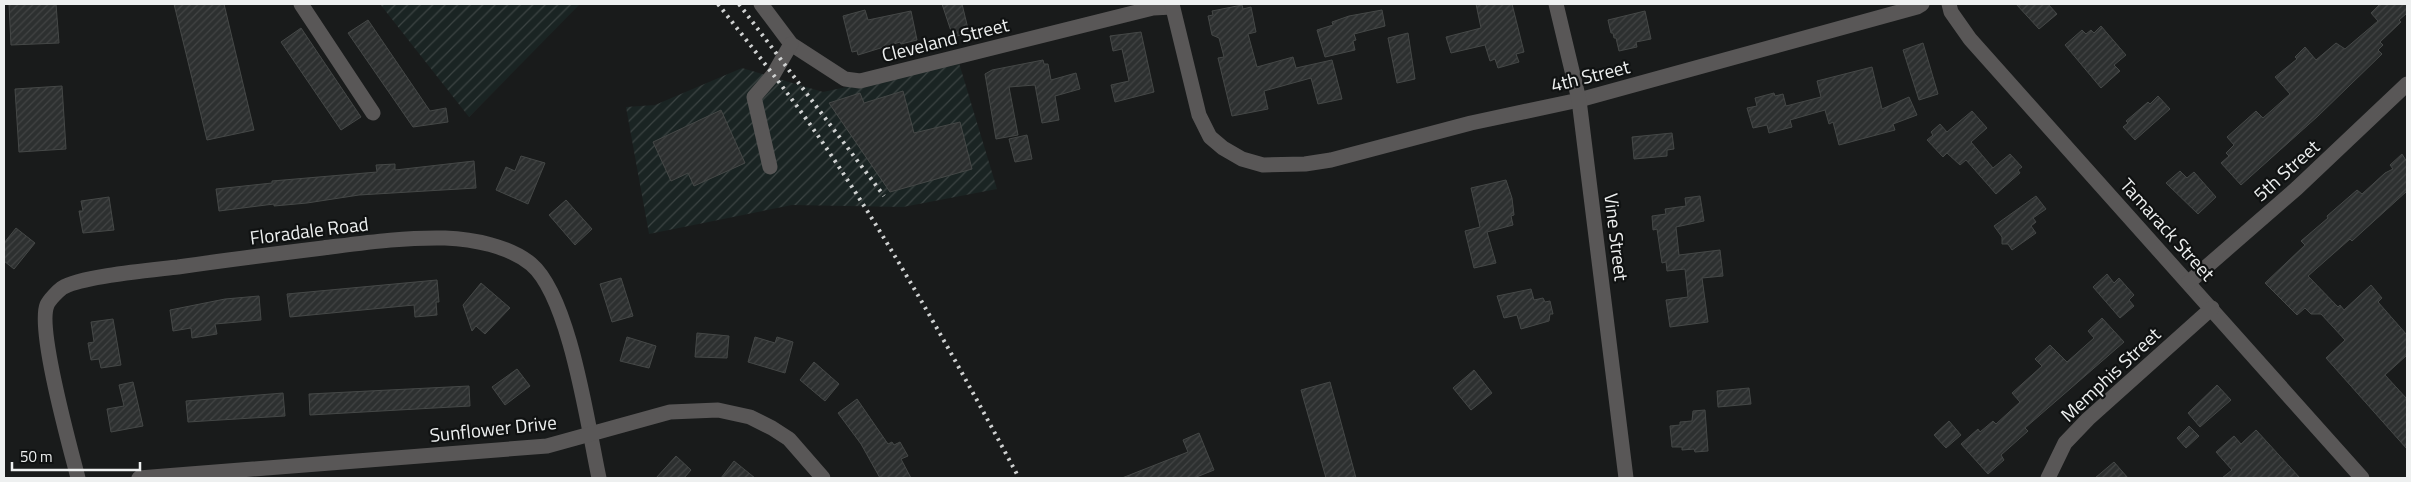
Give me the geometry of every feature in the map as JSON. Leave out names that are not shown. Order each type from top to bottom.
[{"type":"street","points":[[301,4],[373,113]]},
{"type":"street","points":[[760,4],[791,44],[773,75],[754,97],[770,167]]},
{"type":"street","name":"Vine Street","points":[[1556,4],[1579,100],[1626,478]]},
{"type":"street","name":"4th Street","points":[[1172,5],[1199,115],[1210,136],[1222,148],[1242,159],[1263,165],[1305,164],[1331,160],[1471,123],[1579,100],[1922,4]]},
{"type":"street","name":"Tamarack Street","points":[[1948,4],[1951,12],[1970,39],[2189,282],[2362,478]]},
{"type":"street","name":"Cleveland Street","points":[[791,44],[845,79],[860,81],[1153,8],[1172,5]]},
{"type":"street","name":"5th Street","points":[[2189,282],[2297,188],[2407,84]]},
{"type":"street","name":"Floradale Road","points":[[78,478],[60,410],[44,324],[47,304],[61,288],[82,281],[150,270],[386,240],[446,238],[486,244],[515,254],[531,265],[545,281],[559,312],[584,396],[599,478]]},
{"type":"street","name":"Memphis Street","points":[[2048,478],[2066,443],[2088,419],[2212,308]]},
{"type":"street","name":"Sunflower Drive","points":[[139,478],[547,446],[590,436],[670,412],[718,410],[750,417],[789,439],[823,478]]},
{"type":"shaded area","points":[[380,4],[580,4],[469,117]]},
{"type":"shaded area","points":[[959,63],[997,189],[903,207],[792,205],[649,234],[626,107],[655,105],[742,68],[823,92]]},
{"type":"building","points":[[9,4],[56,4],[59,43],[11,45]]},
{"type":"building","points":[[174,4],[224,4],[254,130],[207,140]]},
{"type":"building","points":[[942,4],[962,4],[969,33],[953,37]]},
{"type":"building","points":[[1476,4],[1512,4],[1524,52],[1516,54],[1519,62],[1498,68],[1495,59],[1490,61],[1485,45],[1451,53],[1446,37],[1481,28]]},
{"type":"building","points":[[2016,4],[2048,4],[2057,14],[2039,29]]},
{"type":"building","points":[[2380,4],[2407,4],[2407,13],[2399,20],[2401,22],[2380,42],[2383,45],[2378,50],[2382,54],[2318,116],[2241,185],[2221,163],[2229,156],[2226,153],[2234,145],[2227,137],[2256,111],[2263,118],[2290,94],[2275,77],[2297,59],[2295,57],[2305,47],[2316,60],[2336,43],[2345,49],[2378,21],[2371,13]]},
{"type":"building","points":[[1242,5],[1243,9],[1251,7],[1256,32],[1248,34],[1257,67],[1293,57],[1296,68],[1332,60],[1342,99],[1318,104],[1311,78],[1264,91],[1268,109],[1232,116],[1218,58],[1224,57],[1219,38],[1212,35],[1208,16],[1213,15],[1212,11]]},
{"type":"building","points":[[865,10],[868,20],[911,11],[917,40],[901,44],[900,42],[858,55],[857,51],[852,52],[843,16]]},
{"type":"building","points":[[1382,10],[1385,26],[1354,34],[1356,40],[1353,41],[1355,50],[1325,57],[1317,30],[1333,25],[1332,22],[1349,16]]},
{"type":"building","points":[[1645,11],[1651,39],[1636,42],[1637,47],[1619,51],[1616,38],[1611,33],[1608,20]]},
{"type":"building","points":[[368,20],[430,111],[446,108],[448,122],[413,127],[348,33]]},
{"type":"building","points":[[2101,26],[2126,55],[2114,65],[2120,71],[2101,88],[2065,45],[2082,30],[2086,34],[2091,30],[2094,33]]},
{"type":"building","points":[[301,28],[361,117],[341,130],[281,42]]},
{"type":"building","points":[[1141,32],[1154,92],[1115,102],[1111,85],[1129,81],[1122,49],[1113,51],[1110,36]]},
{"type":"building","points":[[1408,33],[1415,79],[1397,83],[1388,38]]},
{"type":"building","points":[[1923,43],[1938,94],[1919,100],[1903,50]]},
{"type":"building","points":[[1043,60],[1044,64],[1048,64],[1051,80],[1076,73],[1080,89],[1055,96],[1059,120],[1042,123],[1035,85],[1009,87],[1018,135],[996,139],[985,74],[992,70]]},
{"type":"building","points":[[1872,67],[1882,109],[1909,97],[1917,115],[1893,124],[1895,130],[1839,145],[1833,122],[1829,124],[1825,110],[1790,120],[1792,127],[1769,133],[1767,125],[1753,128],[1747,108],[1757,106],[1755,98],[1774,93],[1775,96],[1783,94],[1786,106],[1821,97],[1817,81]]},
{"type":"building","points":[[62,86],[66,149],[19,152],[15,89]]},
{"type":"building","points":[[903,91],[914,133],[960,122],[972,169],[890,192],[829,103],[860,93],[864,103]]},
{"type":"building","points":[[2158,96],[2170,109],[2135,140],[2123,127],[2128,123],[2126,121]]},
{"type":"building","points":[[721,110],[745,163],[694,186],[688,173],[671,181],[653,142]]},
{"type":"building","points":[[1972,111],[1987,128],[1971,142],[1993,168],[2010,154],[2022,167],[2018,170],[2020,173],[1996,194],[1966,160],[1960,165],[1947,153],[1943,157],[1927,140],[1933,135],[1931,132],[1940,124],[1947,132]]},
{"type":"building","points":[[1672,133],[1674,149],[1667,150],[1667,156],[1634,159],[1632,137]]},
{"type":"building","points":[[1027,135],[1032,159],[1015,162],[1009,139]]},
{"type":"building","points":[[2402,154],[2407,162],[2407,191],[2352,241],[2350,239],[2308,276],[2338,307],[2340,305],[2344,310],[2371,285],[2382,298],[2378,302],[2407,335],[2407,355],[2385,375],[2407,399],[2407,449],[2326,358],[2345,340],[2321,314],[2311,314],[2305,308],[2297,315],[2265,283],[2305,245],[2301,241],[2328,218],[2327,216],[2357,190],[2362,194],[2385,173],[2393,169],[2390,165]]},
{"type":"building","points":[[521,156],[545,163],[528,204],[496,190],[506,167],[515,171]]},
{"type":"building","points":[[474,161],[476,188],[359,195],[307,203],[274,206],[274,204],[219,211],[216,189],[272,183],[272,181],[377,172],[376,165],[395,164],[395,170]]},
{"type":"building","points":[[2180,171],[2187,178],[2194,172],[2216,197],[2198,214],[2166,183]]},
{"type":"building","points":[[1506,180],[1512,198],[1514,215],[1511,216],[1513,225],[1487,232],[1496,263],[1474,268],[1465,231],[1480,227],[1471,188]]},
{"type":"building","points":[[1700,196],[1704,221],[1676,227],[1679,255],[1720,250],[1723,276],[1702,278],[1708,322],[1670,327],[1666,300],[1688,297],[1685,269],[1667,271],[1666,262],[1662,263],[1657,229],[1653,230],[1652,216],[1666,214],[1665,209],[1686,206],[1685,198]]},
{"type":"building","points":[[2036,196],[2046,209],[2033,218],[2036,222],[2031,226],[2036,233],[2012,250],[2008,244],[2002,244],[2002,237],[1994,226]]},
{"type":"building","points":[[109,197],[114,230],[83,233],[79,211],[83,211],[81,201]]},
{"type":"building","points":[[566,200],[592,229],[575,245],[549,215]]},
{"type":"building","points":[[16,228],[35,243],[14,269],[4,261],[4,243]]},
{"type":"building","points":[[2107,274],[2114,283],[2119,278],[2134,295],[2129,300],[2134,306],[2120,318],[2093,287]]},
{"type":"building","points":[[621,278],[633,316],[612,322],[600,284]]},
{"type":"building","points":[[437,280],[439,302],[436,302],[437,315],[415,317],[414,305],[290,317],[287,294]]},
{"type":"building","points":[[481,283],[510,308],[485,334],[476,326],[472,331],[463,305]]},
{"type":"building","points":[[1531,289],[1534,300],[1543,298],[1545,302],[1550,301],[1553,314],[1550,314],[1549,321],[1521,329],[1517,315],[1504,318],[1497,296]]},
{"type":"building","points":[[259,296],[261,320],[215,324],[217,334],[192,338],[191,328],[173,331],[170,310],[225,299]]},
{"type":"building","points":[[2102,318],[2124,342],[2025,428],[2028,431],[2001,455],[2004,460],[1988,474],[1961,444],[1978,429],[1980,432],[1993,421],[1996,424],[2020,402],[2012,393],[2042,366],[2035,359],[2050,345],[2067,362],[2094,338],[2088,331]]},
{"type":"building","points":[[113,319],[121,365],[101,368],[99,359],[91,360],[88,343],[94,342],[91,322]]},
{"type":"building","points":[[697,333],[729,336],[727,358],[695,357]]},
{"type":"building","points":[[627,337],[656,346],[649,368],[620,361]]},
{"type":"building","points":[[755,337],[775,343],[777,337],[793,342],[785,373],[748,362]]},
{"type":"building","points":[[814,362],[839,384],[825,401],[800,380]]},
{"type":"building","points":[[517,369],[530,386],[505,405],[492,387]]},
{"type":"building","points":[[1474,370],[1492,393],[1471,410],[1453,388]]},
{"type":"building","points":[[133,382],[143,426],[111,432],[107,409],[124,406],[119,385]]},
{"type":"building","points":[[1330,382],[1356,478],[1326,478],[1301,390]]},
{"type":"building","points":[[2217,385],[2231,400],[2200,427],[2188,413]]},
{"type":"building","points":[[469,386],[470,406],[310,415],[309,394]]},
{"type":"building","points":[[1749,388],[1751,404],[1718,407],[1717,391]]},
{"type":"building","points":[[283,393],[285,416],[188,422],[186,401]]},
{"type":"building","points":[[857,399],[888,444],[892,442],[894,445],[900,442],[908,456],[901,459],[911,478],[880,478],[861,444],[838,413]]},
{"type":"building","points":[[1705,410],[1708,451],[1695,452],[1694,449],[1682,450],[1682,447],[1672,447],[1670,426],[1680,425],[1680,422],[1692,421],[1693,411]]},
{"type":"building","points":[[1949,421],[1961,435],[1946,448],[1934,435]]},
{"type":"building","points":[[2189,426],[2199,436],[2186,448],[2177,438]]},
{"type":"building","points":[[2256,430],[2300,478],[2222,478],[2232,470],[2216,452],[2234,436],[2241,444]]},
{"type":"building","points":[[1199,433],[1214,470],[1194,478],[1122,478],[1188,452],[1183,440]]},
{"type":"building","points":[[676,456],[691,470],[684,478],[656,478]]},
{"type":"building","points":[[734,461],[755,478],[721,478]]},
{"type":"building","points":[[2114,462],[2128,478],[2095,478]]},
{"type":"railway","points":[[718,4],[773,74],[825,146],[877,226],[926,309],[1019,478]]},
{"type":"railway","points":[[739,4],[884,196]]}]
